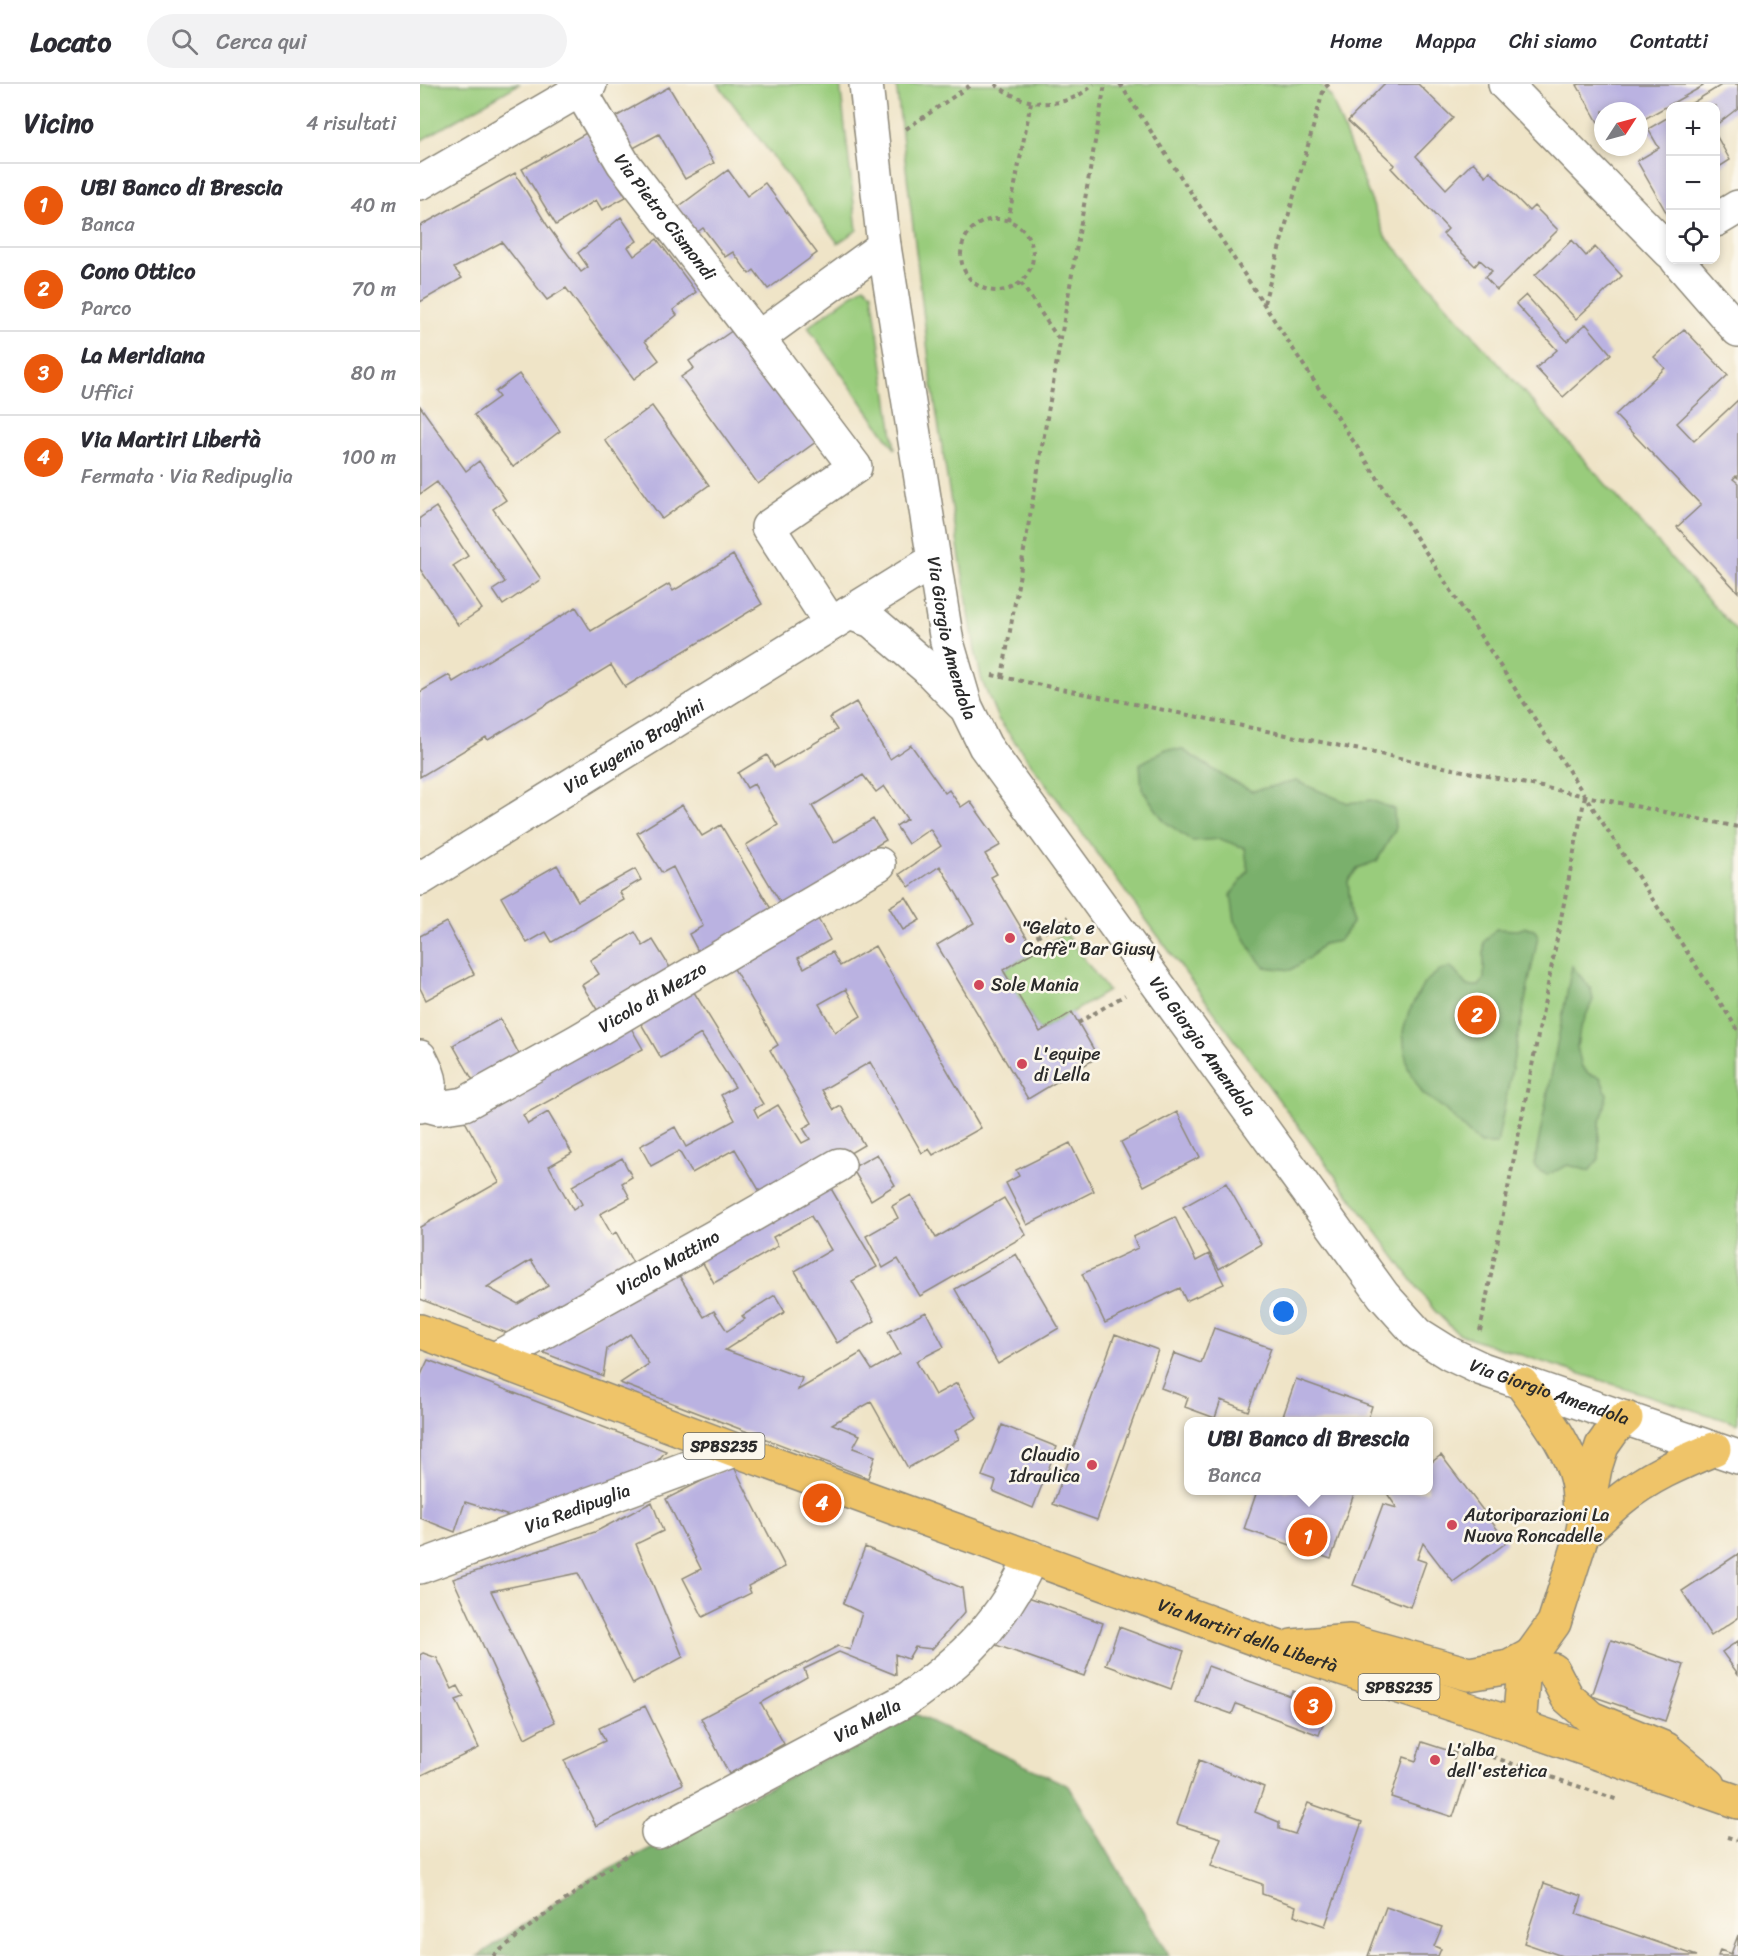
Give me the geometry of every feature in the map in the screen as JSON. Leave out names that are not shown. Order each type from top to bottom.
[{"type":"main road","name":"SPBS235","points":[[420,1331],[735,1450],[1030,1557]]},
{"type":"main road","points":[[1522,1384],[1554,1431],[1569,1458],[1577,1482],[1582,1535]]},
{"type":"main road","points":[[1519,1726],[1523,1679],[1542,1663],[1582,1535],[1614,1476],[1622,1452],[1626,1418]]},
{"type":"main road","points":[[1582,1535],[1620,1500],[1654,1477],[1680,1463],[1726,1453]]},
{"type":"main road","name":"Via Martiri della Libertà","points":[[1030,1557],[1280,1647],[1731,1799]]},
{"type":"main road","points":[[1280,1647],[1350,1641],[1469,1674],[1509,1666],[1542,1663]]},
{"type":"main road","points":[[1542,1663],[1567,1697],[1591,1718],[1666,1749],[1731,1799]]},
{"type":"street","name":"Via Giorgio Amendola","points":[[866,84],[884,246],[933,561],[953,667],[966,708],[985,747],[1383,1295],[1418,1334],[1450,1354],[1522,1384],[1726,1453]]},
{"type":"street","points":[[1506,84],[1666,247]]},
{"type":"street","name":"Via Pietro Cismondi","points":[[420,183],[585,87],[623,163],[758,338]]},
{"type":"street","points":[[1720,218],[1738,207]]},
{"type":"street","points":[[884,246],[758,338],[855,468],[768,527],[840,619],[872,621],[927,668],[966,708]]},
{"type":"street","points":[[1681,264],[1738,330]]},
{"type":"street","name":"Via Eugenio Braghini","points":[[420,879],[933,561]]},
{"type":"street","name":"Vicolo di Mezzo","points":[[421,1105],[438,1108],[464,1104],[586,1036],[879,864]]},
{"type":"street","points":[[420,1058],[430,1078],[430,1092],[421,1105]]},
{"type":"street","name":"Vicolo Mattino","points":[[495,1359],[714,1238],[839,1165]]},
{"type":"street","name":"Via Redipuglia","points":[[420,1567],[735,1450]]},
{"type":"street","name":"Via Mella","points":[[658,1832],[906,1700],[940,1676],[994,1623],[1019,1585],[1030,1557]]},
{"type":"path","points":[[872,143],[901,132],[972,84]]},
{"type":"path","points":[[995,84],[1017,98],[1049,104],[1080,95],[1094,84]]},
{"type":"path","points":[[1002,677],[1105,84]]},
{"type":"path","points":[[1120,84],[1738,1030]]},
{"type":"path","points":[[1264,304],[1324,88],[1329,84]]},
{"type":"path","points":[[1008,221],[1032,102]]},
{"type":"path","points":[[989,220],[1008,221],[1024,231],[1033,249],[1032,267],[1021,283],[1012,288],[993,291],[974,283],[963,267],[962,247],[972,230],[979,224],[989,220]]},
{"type":"path","points":[[1021,283],[1060,341]]},
{"type":"path","points":[[953,667],[1738,827]]},
{"type":"path","points":[[1473,1365],[1585,796]]},
{"type":"path","points":[[1029,941],[1097,900]]},
{"type":"path","points":[[1078,1023],[1154,978]]},
{"type":"path","points":[[493,1956],[658,1832]]},
{"type":"green space","points":[[420,84],[519,84],[420,141]]},
{"type":"green space","points":[[718,84],[840,84],[857,230],[838,243]]},
{"type":"green space","points":[[896,84],[1320,84],[1331,97],[1385,236],[1738,633],[1738,1424],[1457,1333],[1434,1310],[998,719],[982,681],[975,650],[932,385]]},
{"type":"green space","points":[[864,286],[872,293],[895,449],[808,327]]},
{"type":"green space","points":[[1166,749],[1183,750],[1228,779],[1252,791],[1296,781],[1348,803],[1371,800],[1394,809],[1395,830],[1377,861],[1358,868],[1348,881],[1352,923],[1339,941],[1323,944],[1310,957],[1291,970],[1264,967],[1235,921],[1231,895],[1248,871],[1245,848],[1220,839],[1192,841],[1164,821],[1142,789],[1140,764]]},
{"type":"green space","points":[[1526,927],[1534,929],[1538,936],[1497,1144],[1480,1144],[1442,1107],[1423,1094],[1408,1068],[1403,1032],[1408,1014],[1424,983],[1439,971],[1451,967],[1467,986],[1479,986],[1484,979],[1484,942],[1496,929],[1518,930]]},
{"type":"green space","points":[[1065,933],[1108,991],[1040,1032],[1003,970]]},
{"type":"green space","points":[[1572,966],[1591,989],[1593,1000],[1580,1029],[1577,1047],[1582,1067],[1589,1074],[1600,1077],[1607,1094],[1599,1124],[1599,1159],[1589,1171],[1568,1165],[1547,1175],[1534,1165]]},
{"type":"green space","points":[[913,1713],[1069,1786],[1169,1956],[478,1956],[587,1881]]},
{"type":"building","points":[[1384,84],[1418,84],[1453,118],[1416,156],[1446,189],[1473,162],[1486,176],[1490,171],[1529,211],[1534,206],[1558,230],[1497,290],[1485,277],[1492,271],[1480,260],[1475,266],[1443,234],[1448,229],[1391,168],[1395,165],[1348,121]]},
{"type":"building","points":[[1701,84],[1703,86],[1675,102],[1666,102],[1666,107],[1648,117],[1648,102],[1594,102],[1594,115],[1577,85]]},
{"type":"building","points":[[1723,84],[1738,84],[1738,108],[1720,122],[1720,102],[1694,102]]},
{"type":"building","points":[[669,87],[714,163],[685,179],[659,134],[628,151],[610,120]]},
{"type":"building","points":[[1666,118],[1666,212],[1637,161],[1659,148],[1648,129]]},
{"type":"building","points":[[588,132],[626,197],[602,210],[596,200],[556,225],[522,169]]},
{"type":"building","points":[[1720,142],[1730,160],[1720,166]]},
{"type":"building","points":[[728,170],[747,196],[765,183],[817,253],[768,289],[754,270],[749,274],[733,252],[725,257],[703,228],[696,233],[677,208]]},
{"type":"building","points":[[515,173],[547,225],[581,272],[588,267],[578,253],[621,217],[637,241],[628,247],[634,256],[657,239],[696,292],[673,310],[677,315],[645,341],[659,360],[634,379],[566,288],[547,300],[502,242],[454,268],[462,278],[420,302],[420,226]]},
{"type":"building","points":[[1572,240],[1586,256],[1595,247],[1622,276],[1576,319],[1535,275]]},
{"type":"building","points":[[1526,295],[1567,341],[1586,324],[1611,354],[1563,397],[1536,368],[1557,350],[1516,304]]},
{"type":"building","points":[[736,328],[817,441],[758,484],[681,377],[694,368],[689,361]]},
{"type":"building","points":[[1684,329],[1728,375],[1677,423],[1694,441],[1738,400],[1738,478],[1736,476],[1733,479],[1738,483],[1738,592],[1677,527],[1701,505],[1615,415],[1665,368],[1654,357]]},
{"type":"building","points":[[519,374],[560,431],[513,467],[474,415],[499,397],[495,392]]},
{"type":"building","points":[[420,406],[466,471],[479,461],[506,500],[493,509],[541,579],[503,605],[493,590],[505,582],[437,482],[420,494]]},
{"type":"building","points":[[652,406],[709,485],[662,519],[605,440]]},
{"type":"building","points":[[436,507],[468,556],[453,566],[482,609],[458,625],[420,569],[420,518]]},
{"type":"building","points":[[733,555],[762,604],[625,687],[611,665],[488,740],[486,737],[420,777],[420,692],[449,675],[453,682],[576,607],[591,631],[669,584],[673,591]]},
{"type":"building","points":[[856,702],[890,759],[911,745],[945,793],[949,790],[961,807],[970,801],[1001,845],[985,854],[997,874],[991,877],[1035,951],[1003,970],[1040,1032],[1072,1012],[1098,1057],[1028,1099],[937,945],[974,923],[940,866],[909,887],[900,874],[941,846],[930,829],[908,844],[896,826],[907,819],[884,786],[876,792],[863,775],[812,806],[834,843],[873,819],[886,840],[871,849],[877,859],[787,914],[746,845],[778,825],[754,784],[747,788],[738,773],[767,755],[774,767],[837,730],[829,718]]},
{"type":"building","points":[[682,805],[702,836],[721,825],[777,919],[703,961],[689,934],[703,926],[673,867],[662,873],[637,833]]},
{"type":"building","points":[[557,865],[578,901],[635,869],[641,880],[620,892],[624,900],[552,942],[546,932],[527,943],[501,897]]},
{"type":"building","points":[[906,897],[920,920],[903,930],[889,907]]},
{"type":"building","points":[[814,912],[830,940],[798,958],[804,968],[832,952],[840,966],[875,946],[981,1128],[933,1155],[929,1149],[922,1153],[870,1062],[822,1090],[834,1110],[841,1106],[864,1145],[766,1202],[735,1149],[692,1173],[679,1151],[651,1166],[640,1146],[675,1127],[686,1147],[735,1120],[721,1095],[735,1087],[701,1034],[661,1058],[636,1015],[689,984],[763,1104],[754,1109],[758,1117],[778,1105],[802,1143],[810,1139],[803,1128],[812,1123],[770,1050],[778,1045],[729,960]],"holes":[[[846,989],[861,1016],[835,1032],[819,1004]]]},
{"type":"building","points":[[446,922],[474,974],[426,1000],[420,988],[420,936]]},
{"type":"building","points":[[635,932],[643,946],[653,940],[674,974],[602,1018],[582,985],[599,974],[590,960]]},
{"type":"building","points":[[500,1019],[524,1063],[478,1089],[453,1045]]},
{"type":"building","points":[[627,1021],[643,1049],[523,1115],[528,1124],[548,1112],[572,1153],[549,1166],[573,1210],[582,1204],[572,1186],[622,1158],[632,1177],[622,1183],[630,1198],[600,1214],[612,1235],[616,1232],[634,1265],[512,1335],[420,1299],[420,1227],[499,1182],[462,1116]],"holes":[[[531,1260],[548,1286],[518,1304],[487,1287]]]},
{"type":"building","points":[[1177,1112],[1200,1157],[1144,1186],[1121,1142]]},
{"type":"building","points":[[1070,1143],[1094,1191],[1027,1225],[1006,1183],[1019,1176],[1016,1170]]},
{"type":"building","points":[[877,1154],[895,1185],[871,1200],[852,1168]]},
{"type":"building","points":[[826,1180],[877,1267],[852,1281],[875,1321],[837,1343],[795,1271],[831,1250],[811,1216],[773,1237],[778,1246],[714,1283],[698,1254]]},
{"type":"building","points":[[1226,1183],[1261,1244],[1219,1269],[1183,1207]]},
{"type":"building","points":[[911,1195],[936,1238],[1004,1198],[1026,1235],[920,1296],[898,1259],[883,1268],[866,1236],[898,1218],[892,1206]]},
{"type":"building","points":[[1175,1217],[1196,1261],[1209,1254],[1224,1284],[1186,1301],[1180,1288],[1105,1323],[1082,1274],[1138,1248],[1133,1237]]},
{"type":"building","points":[[1016,1254],[1059,1328],[998,1364],[955,1289]]},
{"type":"building","points":[[674,1267],[704,1317],[714,1311],[727,1331],[745,1319],[742,1316],[775,1295],[785,1312],[725,1350],[802,1378],[798,1390],[861,1353],[872,1370],[900,1354],[888,1332],[926,1312],[944,1347],[916,1361],[935,1395],[957,1383],[977,1418],[955,1431],[959,1439],[908,1468],[871,1402],[832,1424],[860,1435],[853,1448],[875,1456],[868,1478],[620,1383],[649,1364],[630,1334],[607,1349],[603,1376],[544,1353],[543,1348]]},
{"type":"building","points":[[1214,1328],[1271,1348],[1248,1411],[1221,1400],[1215,1417],[1212,1417],[1185,1407],[1188,1398],[1161,1388],[1174,1353],[1201,1363]]},
{"type":"building","points":[[1115,1334],[1158,1350],[1097,1520],[1053,1504]]},
{"type":"building","points":[[428,1360],[666,1451],[645,1475],[522,1520],[465,1502],[455,1532],[420,1518],[420,1377]]},
{"type":"building","points":[[1296,1379],[1372,1406],[1369,1417],[1283,1417]]},
{"type":"building","points":[[1002,1425],[1057,1447],[1033,1508],[993,1491],[996,1481],[982,1476]]},
{"type":"building","points":[[1441,1455],[1507,1542],[1453,1582],[1423,1543],[1417,1559],[1426,1562],[1410,1607],[1353,1585],[1383,1504],[1397,1508],[1388,1495],[1433,1495],[1433,1461]]},
{"type":"building","points":[[733,1465],[785,1567],[748,1586],[751,1593],[703,1617],[683,1578],[701,1569],[666,1499]]},
{"type":"building","points":[[1256,1495],[1354,1495],[1331,1559],[1244,1529]]},
{"type":"building","points":[[652,1502],[663,1531],[636,1544],[683,1657],[633,1684],[578,1573],[491,1591],[555,1722],[525,1738],[453,1579],[595,1532]]},
{"type":"building","points":[[865,1547],[962,1588],[965,1612],[932,1649],[915,1647],[908,1659],[895,1654],[896,1675],[839,1652],[804,1669],[807,1677],[761,1703],[784,1744],[729,1774],[701,1718],[838,1646],[850,1650],[862,1613],[843,1604]]},
{"type":"building","points":[[1738,1554],[1738,1618],[1711,1636],[1682,1591]]},
{"type":"building","points":[[1028,1597],[1103,1623],[1084,1676],[993,1644]]},
{"type":"building","points":[[1119,1627],[1184,1651],[1171,1689],[1106,1665]]},
{"type":"building","points":[[1611,1640],[1684,1665],[1665,1721],[1592,1696]]},
{"type":"building","points":[[1738,1641],[1738,1674],[1722,1652]]},
{"type":"building","points":[[423,1653],[437,1658],[452,1689],[458,1686],[464,1697],[456,1700],[479,1748],[420,1776],[420,1655]]},
{"type":"building","points":[[1208,1666],[1290,1696],[1292,1691],[1330,1705],[1319,1735],[1236,1704],[1232,1714],[1195,1701]]},
{"type":"building","points":[[645,1706],[683,1784],[596,1826],[564,1760],[605,1741],[599,1728]]},
{"type":"building","points":[[1422,1742],[1456,1753],[1449,1773],[1466,1779],[1453,1817],[1391,1797],[1404,1757],[1416,1761]]},
{"type":"building","points":[[1199,1760],[1264,1787],[1255,1812],[1279,1822],[1279,1829],[1295,1834],[1308,1803],[1362,1822],[1325,1926],[1294,1915],[1296,1906],[1262,1894],[1262,1884],[1211,1866],[1221,1838],[1177,1824]]},
{"type":"building","points":[[1544,1883],[1582,1896],[1576,1914],[1697,1956],[1562,1956],[1524,1943]]},
{"type":"building","points":[[1386,1907],[1442,1927],[1434,1946],[1441,1949],[1438,1956],[1368,1956]]},
{"type":"building","points":[[1738,1935],[1738,1956],[1718,1956],[1720,1950],[1731,1954]]},
{"type":"place","name":"\"Gelato e Caffè\" Bar Giusy","points":[[1010,938]]},
{"type":"place","name":"Sole Mania","points":[[979,985]]},
{"type":"place","name":"Cono Ottico","points":[[1477,1015]]},
{"type":"place","name":"L'equipe di Lella","points":[[1022,1064]]},
{"type":"place","name":"Claudio Idraulica","points":[[1092,1465]]},
{"type":"place","name":"Via Martiri Libertà","points":[[822,1503]]},
{"type":"place","name":"Autoriparazioni La Nuova Roncadelle","points":[[1452,1525]]},
{"type":"place","name":"UBI Banco di Brescia","points":[[1308,1537]]},
{"type":"place","name":"La Meridiana","points":[[1313,1706]]},
{"type":"place","name":"L'alba dell'estetica","points":[[1435,1760]]}]
